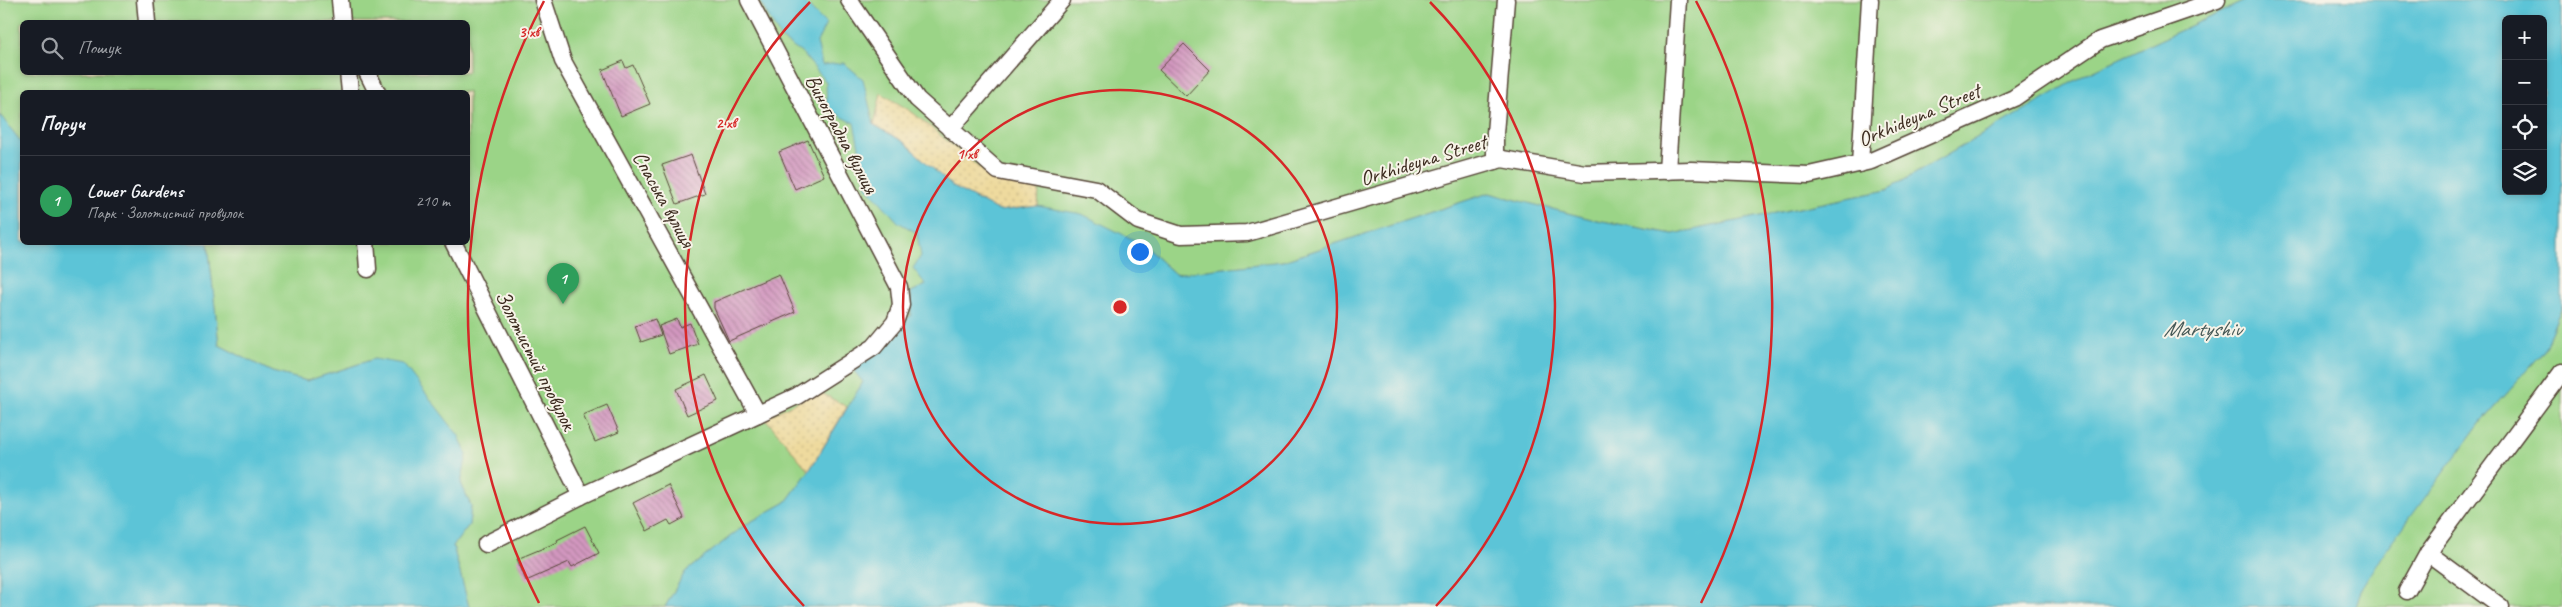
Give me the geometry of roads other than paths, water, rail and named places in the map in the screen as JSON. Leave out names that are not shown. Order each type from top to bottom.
[{"type":"street","points":[[145,0],[147,20]]},
{"type":"street","points":[[340,0],[342,20]]},
{"type":"street","name":"Спаська вулиця","points":[[543,0],[563,61],[758,414]]},
{"type":"street","name":"Виноградна вулиця","points":[[749,0],[899,287],[901,305],[895,322],[874,347],[797,396],[758,414]]},
{"type":"street","name":"Orkhideyna Street","points":[[849,0],[917,99],[998,171],[1096,189],[1138,221],[1181,235],[1247,234],[1502,159],[1585,173],[1667,171],[1809,175],[1860,164],[1871,161],[2014,98],[2100,40],[2217,0]]},
{"type":"street","points":[[950,129],[1062,0]]},
{"type":"street","points":[[1495,161],[1495,133],[1506,0]]},
{"type":"street","points":[[1667,171],[1678,0]]},
{"type":"street","points":[[1860,164],[1870,0]]},
{"type":"street","points":[[348,75],[350,90]]},
{"type":"street","points":[[369,75],[377,90]]},
{"type":"street","points":[[366,245],[368,269]]},
{"type":"street","name":"Золотистий провулок","points":[[455,245],[581,496]]},
{"type":"street","points":[[2408,591],[2428,553],[2562,372]]},
{"type":"street","points":[[486,544],[581,496],[758,414]]},
{"type":"street","points":[[2428,553],[2501,607]]},
{"type":"water","name":"Martyshiv","points":[[759,0],[802,0],[826,24],[817,42],[822,65],[844,63],[863,79],[874,125],[904,142],[953,187],[999,211],[1038,206],[1082,214],[1142,244],[1175,274],[1283,261],[1489,193],[1591,219],[1673,234],[1887,190],[2088,73],[2247,0],[2562,0],[2562,306],[2543,352],[2482,420],[2382,556],[2361,590],[2356,607],[665,607],[685,572],[745,525],[786,502],[809,471],[863,382],[854,371],[858,362],[868,358],[911,315],[911,292],[926,285],[913,268],[921,256],[917,233],[898,222],[867,187],[854,123],[827,109],[826,82],[803,54],[781,39]]},
{"type":"water","points":[[0,115],[20,140],[20,245],[208,245],[219,345],[272,372],[307,381],[374,359],[403,364],[459,436],[467,455],[461,483],[471,506],[469,525],[453,546],[469,607],[0,607]]},
{"type":"place","name":"Lower Gardens","points":[[563,304]]}]
